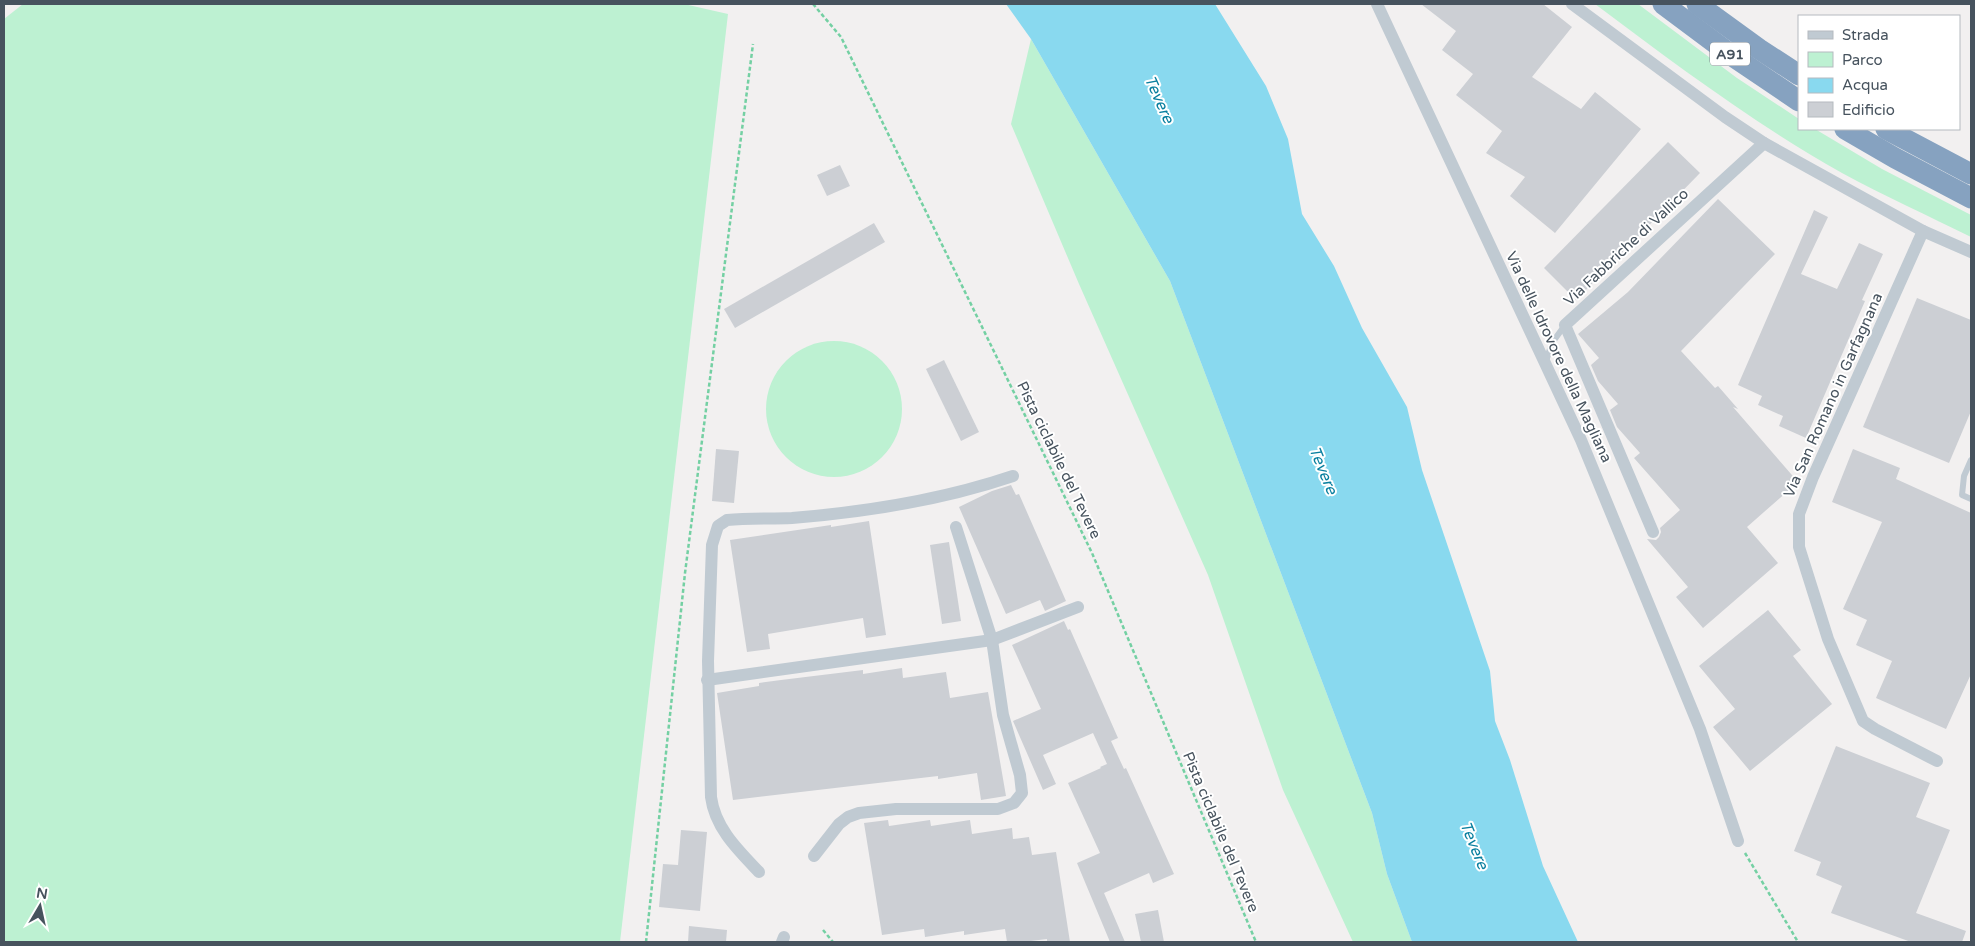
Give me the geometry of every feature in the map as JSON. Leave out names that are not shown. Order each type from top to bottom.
[{"type":"highway","name":"A91","points":[[1663,4],[1734,57],[1798,100]]},
{"type":"highway","name":"A91","points":[[1698,4],[1759,49],[1798,74]]},
{"type":"highway","points":[[1847,130],[1971,198]]},
{"type":"highway","points":[[1888,130],[1971,174]]},
{"type":"street","name":"Via delle Idrovore della Magliana","points":[[1377,4],[1581,440],[1700,729],[1738,841]]},
{"type":"street","points":[[1572,4],[1725,117],[1764,143],[1923,231],[1971,252]]},
{"type":"street","name":"Via Fabbriche di Vallico","points":[[1653,532],[1565,325],[1764,143]]},
{"type":"street","name":"Via San Romano in Garfagnana","points":[[1923,231],[1813,477],[1799,514],[1799,547],[1828,639],[1862,721],[1937,761]]},
{"type":"street","points":[[759,872],[725,834],[712,806],[707,680],[712,545],[715,531],[722,523],[734,520],[813,516],[921,501],[970,490],[1013,476]]},
{"type":"street","points":[[814,856],[839,824],[848,817],[859,813],[891,809],[990,809],[1005,807],[1017,801],[1022,792],[1022,782],[1005,724],[992,640],[956,527]]},
{"type":"street","points":[[707,680],[992,640],[1078,607]]},
{"type":"lane","points":[[1546,365],[1552,343],[1565,325]]},
{"type":"lane","points":[[1971,460],[1964,476],[1962,495],[1971,499]]},
{"type":"path","name":"Pista ciclabile del Tevere","points":[[813,4],[841,37],[1092,552],[1256,942]]},
{"type":"path","points":[[646,942],[686,563],[753,44]]},
{"type":"path","points":[[1738,841],[1798,942]]},
{"type":"path","points":[[823,930],[833,942]]},
{"type":"green space","points":[[23,4],[684,4],[728,14],[620,942],[4,942],[4,19]]},
{"type":"green space","points":[[1595,4],[1638,4],[1737,78],[1798,118],[1798,130],[1817,130],[1882,169],[1971,215],[1971,237],[1890,198],[1810,154],[1716,93]]},
{"type":"green space","points":[[1031,39],[1170,281],[1372,813],[1387,874],[1412,942],[1353,942],[1283,790],[1208,575],[1079,284],[1011,124]]},
{"type":"green space","points":[[834,341],[860,346],[882,361],[897,383],[902,409],[897,435],[882,457],[860,472],[834,477],[808,472],[786,457],[771,435],[766,409],[771,383],[786,361],[808,346]]},
{"type":"water","name":"Tevere","points":[[1006,4],[1215,4],[1266,86],[1288,139],[1302,214],[1334,266],[1362,328],[1407,407],[1422,470],[1490,671],[1495,721],[1510,760],[1543,866],[1578,942],[1412,942],[1387,874],[1372,813],[1170,281],[1031,39]]},
{"type":"building","points":[[1421,4],[1543,4],[1572,27],[1532,77],[1581,109],[1595,92],[1641,129],[1555,233],[1510,196],[1525,177],[1486,153],[1502,131],[1456,95],[1473,74],[1442,50],[1456,31]]},
{"type":"building","points":[[1668,142],[1700,173],[1576,300],[1544,268]]},
{"type":"building","points":[[840,165],[850,186],[827,196],[817,175]]},
{"type":"building","points":[[1718,199],[1775,254],[1681,351],[1715,388],[1718,386],[1738,409],[1733,407],[1798,482],[1747,527],[1778,563],[1703,628],[1676,597],[1688,587],[1647,539],[1656,540],[1661,532],[1660,528],[1680,510],[1634,458],[1640,453],[1617,427],[1610,410],[1618,404],[1598,381],[1591,365],[1599,358],[1578,334],[1628,292]]},
{"type":"building","points":[[1814,210],[1828,217],[1801,274],[1837,289],[1859,243],[1883,254],[1862,300],[1865,301],[1806,438],[1779,426],[1783,416],[1758,405],[1762,396],[1738,385]]},
{"type":"building","points":[[874,223],[885,242],[735,328],[724,309]]},
{"type":"building","points":[[1917,298],[1971,320],[1971,411],[1949,463],[1863,427]]},
{"type":"building","points":[[944,360],[979,432],[961,441],[926,369]]},
{"type":"building","points":[[716,449],[739,451],[734,503],[712,501]]},
{"type":"building","points":[[1853,449],[1900,468],[1896,479],[1971,513],[1971,674],[1946,729],[1876,698],[1892,661],[1856,645],[1867,620],[1843,609],[1882,522],[1832,502]]},
{"type":"building","points":[[1011,485],[1016,495],[1019,494],[1066,601],[1045,611],[1040,600],[1006,614],[959,507],[992,491]]},
{"type":"building","points":[[869,521],[886,635],[866,638],[863,618],[768,634],[770,649],[747,652],[730,540]]},
{"type":"building","points":[[949,542],[961,621],[942,624],[930,545]]},
{"type":"building","points":[[1768,610],[1801,650],[1793,656],[1832,704],[1750,771],[1713,727],[1735,709],[1699,666]]},
{"type":"building","points":[[1064,621],[1068,630],[1070,629],[1118,738],[1111,741],[1124,769],[1126,768],[1174,874],[1153,883],[1149,873],[1104,893],[1125,942],[1110,942],[1077,863],[1100,853],[1068,783],[1107,764],[1093,733],[1043,755],[1056,784],[1043,790],[1013,721],[1041,709],[1012,645]]},
{"type":"building","points":[[902,668],[903,678],[946,672],[950,698],[988,692],[1006,796],[981,800],[977,773],[938,779],[938,776],[733,800],[717,693],[759,686],[759,683],[781,680],[863,670],[863,674]]},
{"type":"building","points":[[1836,746],[1930,783],[1916,817],[1950,830],[1916,913],[1966,931],[1962,942],[1911,942],[1831,913],[1842,886],[1816,875],[1821,862],[1794,851]]},
{"type":"building","points":[[888,820],[889,826],[930,820],[931,826],[970,820],[972,834],[1012,828],[1013,839],[1029,837],[1032,855],[1056,852],[1070,942],[1047,942],[1047,939],[1007,942],[1005,929],[964,935],[964,931],[925,937],[924,929],[882,935],[864,823]]},
{"type":"building","points":[[681,830],[707,832],[700,911],[659,907],[663,864],[678,865]]},
{"type":"building","points":[[1158,910],[1164,942],[1141,942],[1135,914]]},
{"type":"building","points":[[689,926],[727,930],[726,942],[688,942]]}]
